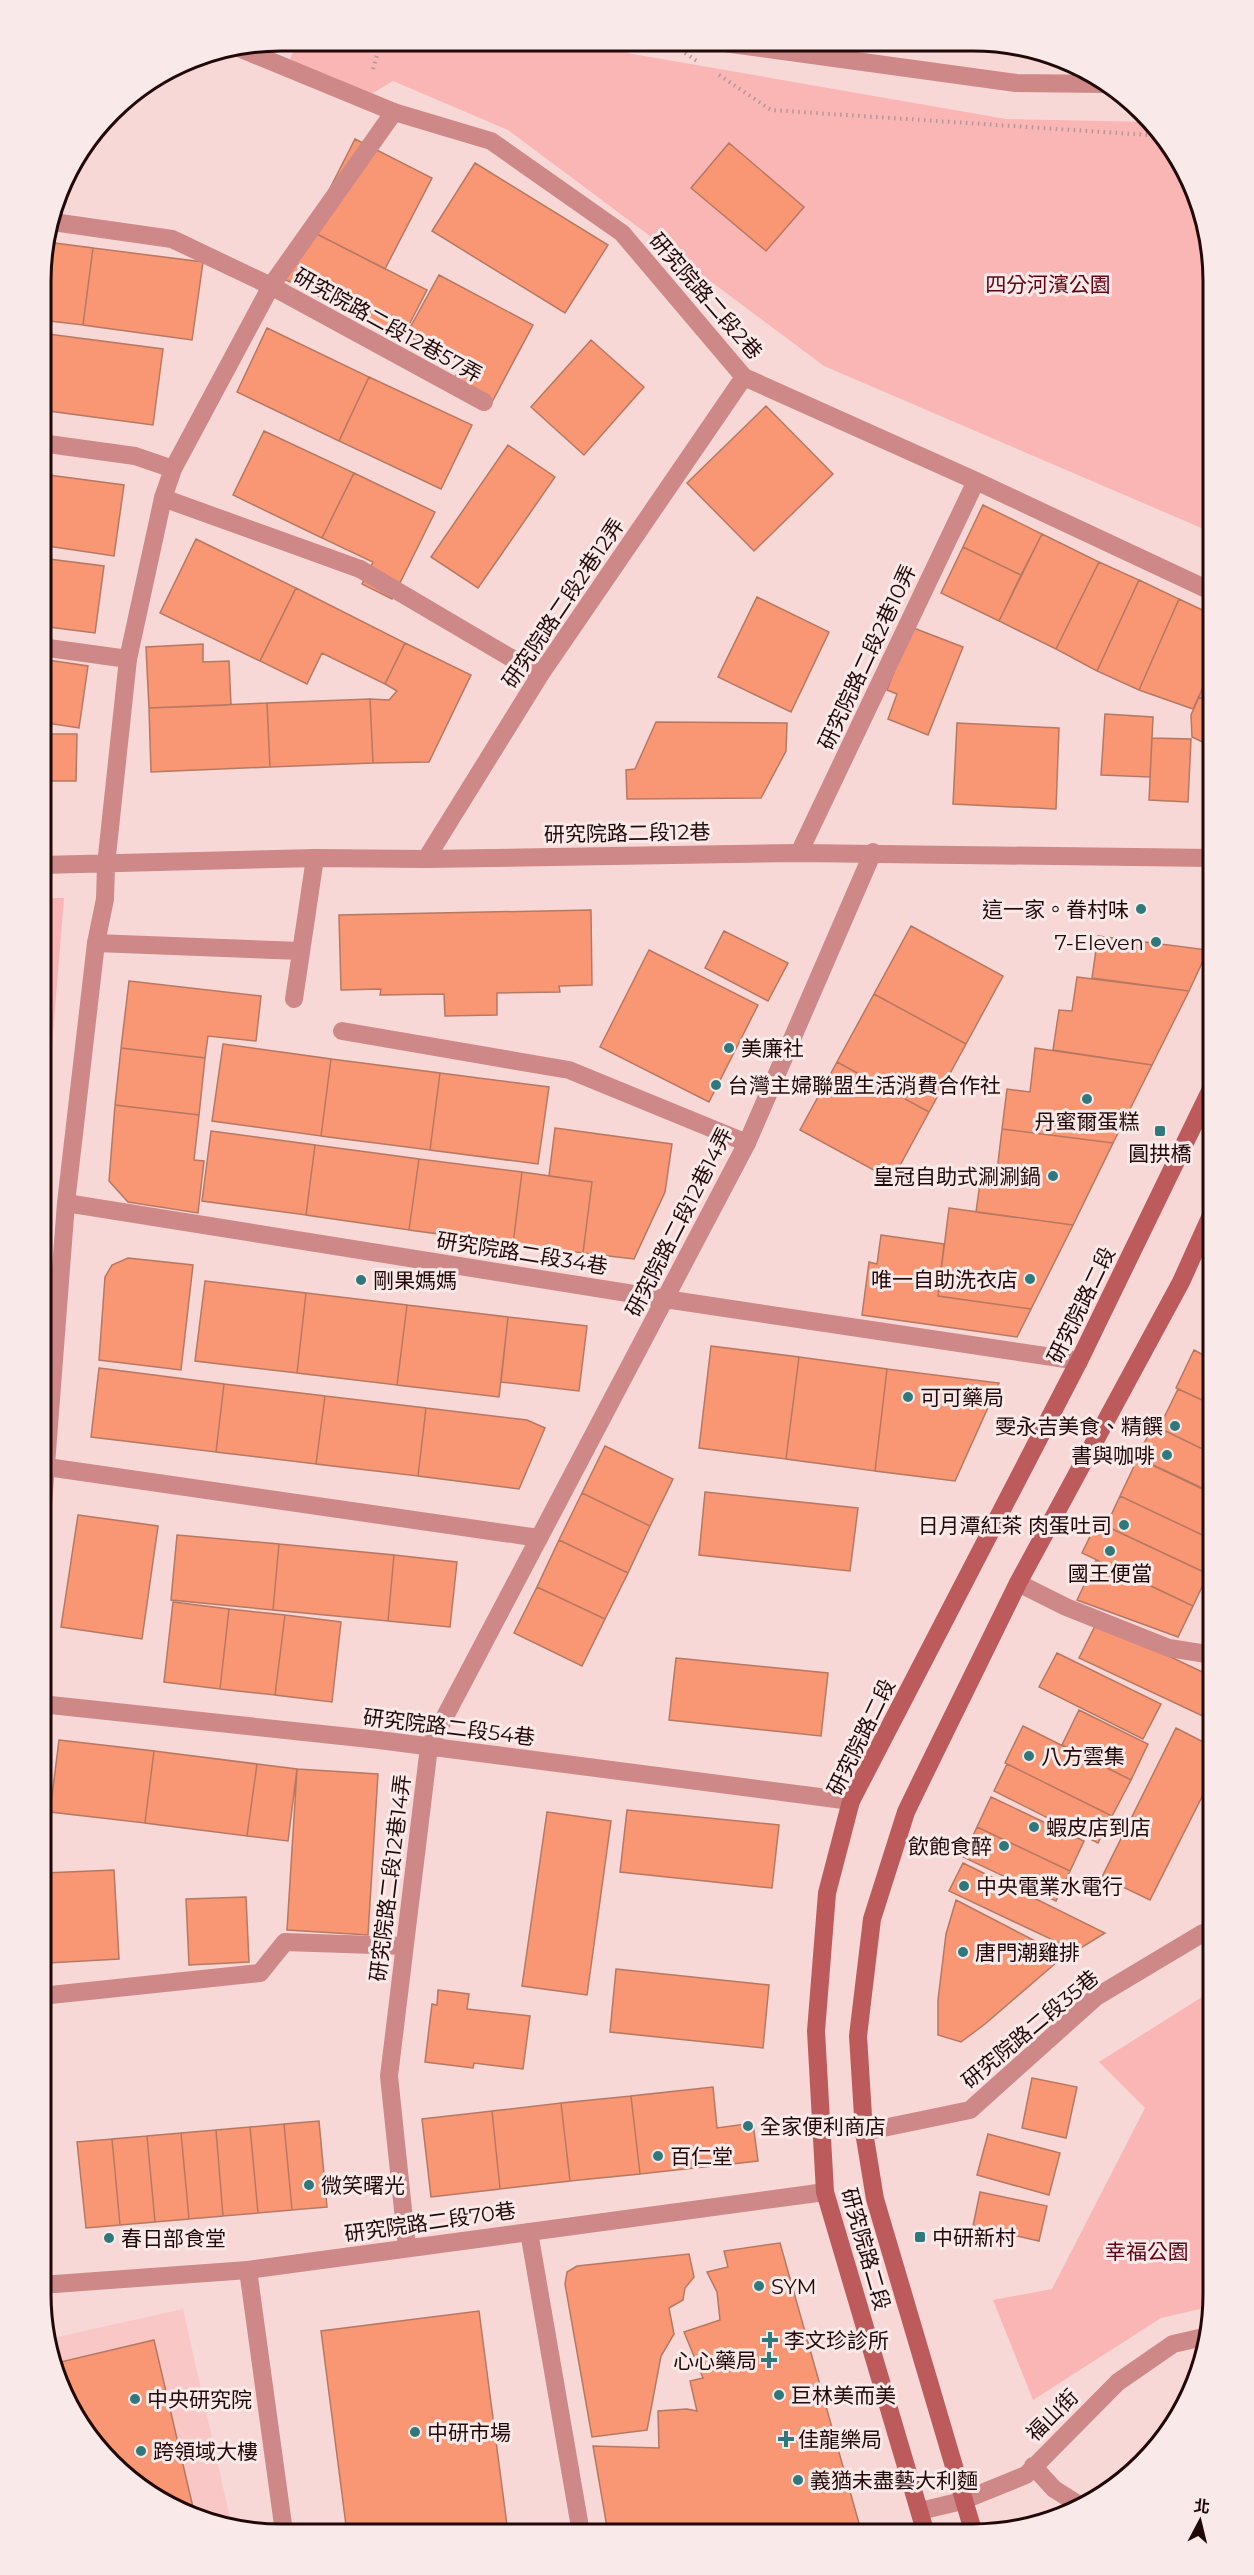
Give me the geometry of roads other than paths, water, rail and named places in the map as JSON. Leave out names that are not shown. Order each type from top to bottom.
[{"type":"main road","name":"研究院路二段","points":[[923,2524],[825,2192],[817,2020],[827,1893],[851,1801],[1079,1361],[1203,1106]]},
{"type":"main road","name":"研究院路二段","points":[[970,2524],[875,2199],[864,2132],[858,2036],[872,1919],[906,1812],[1018,1583],[1181,1282],[1203,1233]]},
{"type":"street","points":[[782,51],[1016,83],[1091,84]]},
{"type":"street","name":"研究院路二段2巷","points":[[251,53],[394,112],[491,141],[622,233],[744,377],[976,481],[1203,587]]},
{"type":"street","name":"研究院路二段12巷57弄","points":[[51,1411],[66,1203],[96,943],[105,899],[106,865],[128,659],[163,498],[173,469],[271,286],[394,112]]},
{"type":"street","name":"研究院路二段12巷57弄","points":[[59,223],[171,239],[271,286],[484,402]]},
{"type":"street","name":"研究院路二段2巷12弄","points":[[426,859],[540,675],[744,377]]},
{"type":"street","points":[[51,444],[135,456],[173,469]]},
{"type":"street","name":"研究院路二段2巷10弄","points":[[799,853],[976,481]]},
{"type":"street","points":[[163,498],[360,569],[540,675]]},
{"type":"street","points":[[51,647],[128,659]]},
{"type":"street","name":"研究院路二段12巷","points":[[51,865],[315,858],[426,859],[873,852],[1203,858]]},
{"type":"street","name":"研究院路二段12巷14弄","points":[[407,2248],[388,2076],[429,1747],[747,1143],[873,852]]},
{"type":"street","points":[[294,999],[315,858]]},
{"type":"street","points":[[96,943],[301,951]]},
{"type":"street","points":[[342,1031],[569,1070],[747,1143]]},
{"type":"street","name":"研究院路二段34巷","points":[[66,1203],[665,1299],[1079,1361]]},
{"type":"street","points":[[51,1468],[539,1538]]},
{"type":"street","points":[[1018,1583],[1066,1607],[1169,1648],[1203,1653]]},
{"type":"street","name":"研究院路二段54巷","points":[[51,1705],[429,1747],[851,1801]]},
{"type":"street","name":"研究院路二段35巷","points":[[864,2132],[970,2110],[1096,1997],[1203,1933]]},
{"type":"street","points":[[51,1995],[260,1973],[285,1942],[404,1946]]},
{"type":"street","name":"研究院路二段70巷","points":[[51,2284],[248,2270],[825,2192]]},
{"type":"street","points":[[529,2232],[579,2524]]},
{"type":"street","points":[[248,2270],[283,2524]]},
{"type":"street","name":"福山街","points":[[920,2511],[962,2500],[1026,2475],[1118,2382],[1173,2344],[1199,2338]]},
{"type":"street","points":[[1033,2466],[1054,2489],[1073,2501]]},
{"type":"place","name":"這一家。眷村味","points":[[1141,909]]},
{"type":"place","name":"7-Eleven","points":[[1156,942]]},
{"type":"place","name":"美廉社","points":[[729,1048]]},
{"type":"place","name":"台灣主婦聯盟生活消費合作社","points":[[716,1085]]},
{"type":"place","name":"丹蜜爾蛋糕","points":[[1087,1099]]},
{"type":"place","name":"圓拱橋","points":[[1160,1131]]},
{"type":"place","name":"皇冠自助式涮涮鍋","points":[[1053,1176]]},
{"type":"place","name":"唯一自助洗衣店","points":[[1030,1279]]},
{"type":"place","name":"剛果媽媽","points":[[361,1280]]},
{"type":"place","name":"可可藥局","points":[[908,1397]]},
{"type":"place","name":"雯永吉美食、精饌","points":[[1175,1426]]},
{"type":"place","name":"書與咖啡","points":[[1167,1455]]},
{"type":"place","name":"日月潭紅茶 肉蛋吐司","points":[[1124,1525]]},
{"type":"place","name":"國王便當","points":[[1110,1551]]},
{"type":"place","name":"八方雲集","points":[[1029,1756]]},
{"type":"place","name":"蝦皮店到店","points":[[1034,1827]]},
{"type":"place","name":"飲飽食醉","points":[[1004,1846]]},
{"type":"place","name":"中央電業水電行","points":[[964,1886]]},
{"type":"place","name":"唐門潮雞排","points":[[963,1952]]},
{"type":"place","name":"全家便利商店","points":[[748,2126]]},
{"type":"place","name":"百仁堂","points":[[658,2156]]},
{"type":"place","name":"微笑曙光","points":[[309,2185]]},
{"type":"place","name":"中研新村","points":[[920,2237]]},
{"type":"place","name":"春日部食堂","points":[[109,2238]]},
{"type":"place","name":"SYM","points":[[759,2286]]},
{"type":"place","name":"李文珍診所","points":[[770,2340]]},
{"type":"place","name":"心心藥局","points":[[769,2360]]},
{"type":"place","name":"巨林美而美","points":[[779,2395]]},
{"type":"place","name":"中央研究院","points":[[135,2399]]},
{"type":"place","name":"中研市場","points":[[415,2432]]},
{"type":"place","name":"佳龍樂局","points":[[786,2439]]},
{"type":"place","name":"跨領域大樓","points":[[141,2451]]},
{"type":"place","name":"義猶未盡藝大利麵","points":[[798,2480]]},
{"type":"park label","name":"四分河濱公園","points":[[1048,284]]},
{"type":"park label","name":"幸福公園","points":[[1147,2251]]}]
